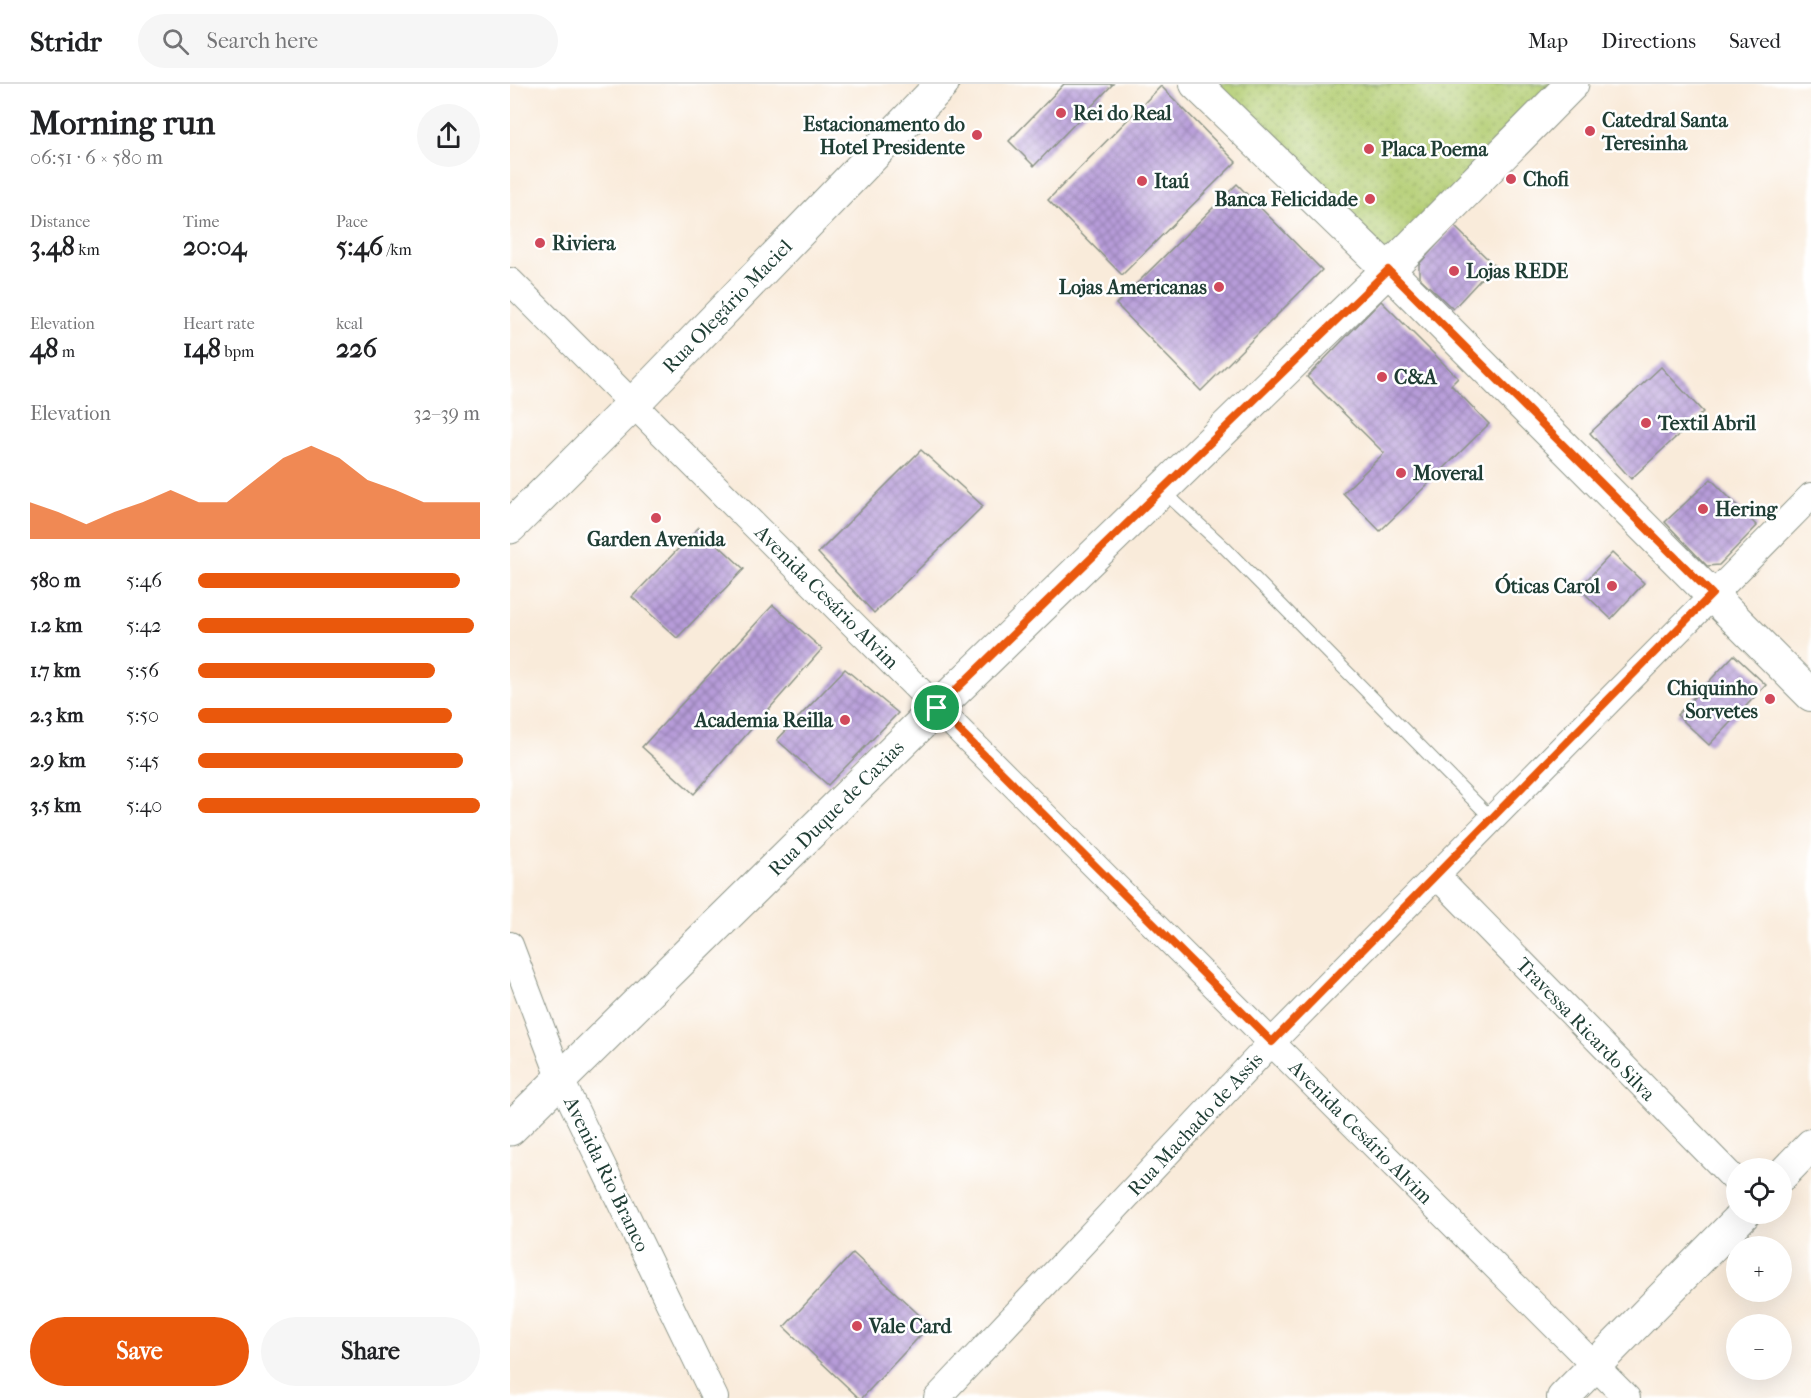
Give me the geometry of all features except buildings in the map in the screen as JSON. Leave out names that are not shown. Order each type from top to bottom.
[{"type":"main road","name":"Rua Olegário Maciel","points":[[510,527],[633,404],[942,84]]},
{"type":"main road","name":"Rua Duque de Caxias","points":[[510,1129],[937,708],[1388,270],[1572,84]]},
{"type":"street","points":[[1196,84],[1388,270],[1811,695]]},
{"type":"street","name":"Avenida Cesário Alvim","points":[[510,281],[1627,1398]]},
{"type":"street","name":"Rua Machado de Assis","points":[[937,1398],[1272,1042],[1811,496]]},
{"type":"street","name":"Travessa Ricardo Silva","points":[[1436,875],[1726,1171]]},
{"type":"street","name":"Avenida Rio Branco","points":[[510,945],[561,1080],[715,1398]]},
{"type":"street","points":[[1792,1165],[1811,1145]]},
{"type":"street","points":[[1563,1398],[1734,1224]]},
{"type":"lane","points":[[1162,490],[1225,548],[1492,819]]},
{"type":"green space","points":[[1197,84],[1572,84],[1388,270]]},
{"type":"place","name":"Rei do Real","points":[[1061,113]]},
{"type":"place","name":"Catedral Santa Teresinha","points":[[1590,131]]},
{"type":"place","name":"Estacionamento do Hotel Presidente","points":[[977,135]]},
{"type":"place","name":"Placa Poema","points":[[1369,149]]},
{"type":"place","name":"Chofi","points":[[1511,179]]},
{"type":"place","name":"Itaú","points":[[1142,181]]},
{"type":"place","name":"Banca Felicidade","points":[[1370,199]]},
{"type":"place","name":"Riviera","points":[[540,243]]},
{"type":"place","name":"Lojas REDE","points":[[1454,271]]},
{"type":"place","name":"Lojas Americanas","points":[[1219,287]]},
{"type":"place","name":"C&A","points":[[1382,377]]},
{"type":"place","name":"Textil Abril","points":[[1646,423]]},
{"type":"place","name":"Moveral","points":[[1401,473]]},
{"type":"place","name":"Hering","points":[[1703,509]]},
{"type":"place","name":"Garden Avenida","points":[[656,518]]},
{"type":"place","name":"Óticas Carol","points":[[1612,586]]},
{"type":"place","name":"Chiquinho Sorvetes","points":[[1770,699]]},
{"type":"place","name":"Academia Reilla","points":[[845,720]]},
{"type":"place","name":"Vale Card","points":[[857,1326]]},
{"type":"route","points":[[1388,270],[1712,594],[1272,1042],[937,708],[1388,270]]}]
